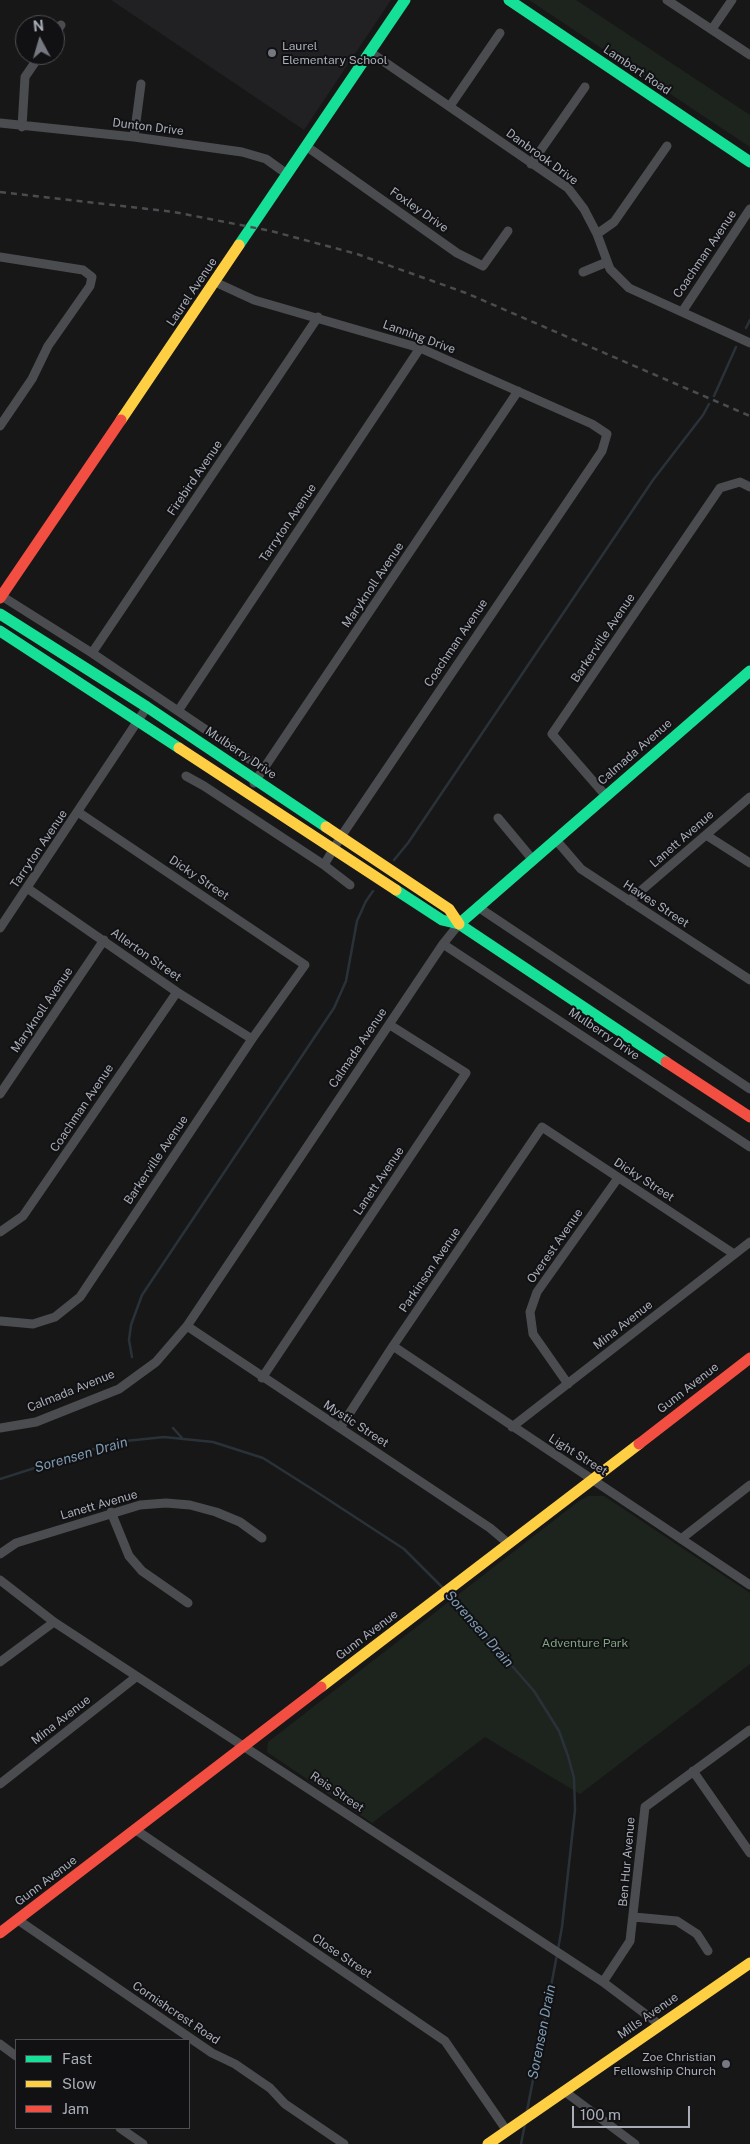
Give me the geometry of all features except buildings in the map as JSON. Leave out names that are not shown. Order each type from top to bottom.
[{"type":"street","name":"Laurel Avenue","points":[[0,597],[405,0]]},
{"type":"street","name":"Lambert Road","points":[[509,0],[750,162]]},
{"type":"street","points":[[667,0],[750,55]]},
{"type":"street","points":[[712,29],[732,0]]},
{"type":"street","points":[[450,106],[500,33]]},
{"type":"street","name":"Danbrook Drive","points":[[370,52],[568,188],[584,209],[597,234],[610,269],[629,288],[750,343]]},
{"type":"street","points":[[22,127],[25,77],[33,65]]},
{"type":"street","points":[[134,138],[141,84]]},
{"type":"street","points":[[531,164],[585,87]]},
{"type":"street","name":"Dunton Drive","points":[[0,123],[242,152],[266,159],[287,174]]},
{"type":"street","name":"Foxley Drive","points":[[306,146],[458,253],[483,266],[508,231]]},
{"type":"street","points":[[597,234],[614,222],[667,146]]},
{"type":"street","name":"Coachman Avenue","points":[[682,312],[750,210]]},
{"type":"street","points":[[0,257],[82,270],[92,277],[90,286],[48,346],[32,380],[0,426]]},
{"type":"street","points":[[584,272],[607,262]]},
{"type":"street","name":"Lanning Drive","points":[[215,282],[254,300],[420,348],[592,424],[607,434]]},
{"type":"street","name":"Firebird Avenue","points":[[92,653],[318,317]]},
{"type":"street","name":"Tarryton Avenue","points":[[178,711],[420,348]]},
{"type":"street","name":"Maryknoll Avenue","points":[[248,792],[518,391]]},
{"type":"street","name":"Coachman Avenue","points":[[324,865],[333,848],[602,451],[607,434]]},
{"type":"street","name":"Barkerville Avenue","points":[[606,796],[552,734],[720,488],[740,482],[750,487]]},
{"type":"street","points":[[0,597],[92,653],[264,769]]},
{"type":"street","name":"Mulberry Drive","points":[[0,614],[147,707],[340,838],[449,909],[459,924]]},
{"type":"street","name":"Mulberry Drive","points":[[0,631],[442,920],[459,924],[750,1117]]},
{"type":"street","name":"Calmada Avenue","points":[[0,1428],[36,1422],[119,1389],[156,1362],[187,1326],[443,944],[459,924],[750,671]]},
{"type":"street","name":"Tarryton Avenue","points":[[0,928],[147,707]]},
{"type":"street","points":[[186,776],[324,865],[350,885]]},
{"type":"street","name":"Lanett Avenue","points":[[629,901],[750,797]]},
{"type":"street","name":"Dicky Street","points":[[78,812],[305,965]]},
{"type":"street","points":[[498,818],[533,860]]},
{"type":"street","points":[[706,835],[750,864]]},
{"type":"street","name":"Hawes Street","points":[[556,840],[580,868],[750,980]]},
{"type":"street","name":"Allerton Street","points":[[27,888],[177,992],[252,1038]]},
{"type":"street","points":[[478,908],[750,1090]]},
{"type":"street","name":"Maryknoll Avenue","points":[[0,1094],[104,940]]},
{"type":"street","name":"Mulberry Drive","points":[[443,944],[750,1147]]},
{"type":"street","name":"Barkerville Avenue","points":[[0,1321],[33,1324],[55,1317],[80,1298],[252,1038],[305,965]]},
{"type":"street","name":"Coachman Avenue","points":[[0,1232],[23,1216],[177,992]]},
{"type":"street","name":"Lanett Avenue","points":[[262,1378],[466,1073],[390,1025]]},
{"type":"street","name":"Dicky Street","points":[[542,1128],[734,1254]]},
{"type":"street","name":"Parkinson Avenue","points":[[340,1428],[393,1346],[542,1128]]},
{"type":"street","name":"Overest Avenue","points":[[568,1384],[533,1334],[530,1312],[537,1292],[618,1178]]},
{"type":"street","name":"Mina Avenue","points":[[512,1427],[750,1242]]},
{"type":"street","name":"Mystic Street","points":[[187,1326],[262,1378],[490,1528],[509,1544]]},
{"type":"street","name":"Light Street","points":[[393,1346],[750,1585]]},
{"type":"street","name":"Gunn Avenue","points":[[0,1934],[750,1358]]},
{"type":"street","points":[[680,1539],[750,1485]]},
{"type":"street","name":"Lanett Avenue","points":[[0,1554],[16,1543],[112,1512],[140,1505],[190,1505],[216,1512],[240,1522],[262,1538]]},
{"type":"street","points":[[112,1512],[129,1556],[142,1571],[188,1603]]},
{"type":"street","name":"Reis Street","points":[[0,1580],[54,1622],[136,1677],[245,1745],[547,1947],[603,1982],[660,2025]]},
{"type":"street","points":[[0,1662],[54,1622]]},
{"type":"street","name":"Mina Avenue","points":[[0,1784],[136,1677]]},
{"type":"street","name":"Ben Hur Avenue","points":[[603,1982],[630,1941],[645,1807],[750,1730]]},
{"type":"street","points":[[694,1772],[750,1853]]},
{"type":"street","name":"Close Street","points":[[136,1830],[446,2042],[510,2129]]},
{"type":"street","points":[[634,1916],[677,1921],[697,1934],[708,1952]]},
{"type":"street","name":"Cornishcrest Road","points":[[18,1920],[212,2054],[235,2064],[270,2088],[285,2104],[344,2144]]},
{"type":"street","name":"Mills Avenue","points":[[488,2144],[750,1963]]},
{"type":"street","points":[[0,2044],[15,2055]]},
{"type":"street","points":[[564,2091],[636,2144]]},
{"type":"street","points":[[121,2129],[143,2144]]},
{"type":"shaded area","name":"Laurel Elementary School","points":[[111,0],[391,0],[304,130]]},
{"type":"green space","points":[[529,0],[576,0],[750,115],[750,147]]},
{"type":"green space","name":"Adventure Park","points":[[588,1496],[604,1496],[750,1593],[750,1664],[580,1794],[485,1737],[372,1823],[267,1752],[268,1742],[579,1501]]},
{"type":"waterway","points":[[746,328],[750,320]]},
{"type":"waterway","points":[[714,396],[736,347]]},
{"type":"waterway","points":[[394,860],[408,843],[653,480],[703,415],[709,404]]},
{"type":"waterway","points":[[132,1357],[129,1340],[131,1325],[142,1295],[334,1008],[346,981],[357,921],[373,891]]},
{"type":"waterway","points":[[173,1428],[182,1438]]},
{"type":"waterway","name":"Sorensen Drain","points":[[0,1479],[116,1442],[164,1437],[213,1442],[263,1458],[312,1489],[404,1549],[444,1589]]},
{"type":"waterway","name":"Sorensen Drain","points":[[450,1595],[534,1691],[559,1731],[568,1756],[574,1778],[575,1810],[558,1949]]},
{"type":"waterway","name":"Sorensen Drain","points":[[527,2111],[557,1955]]},
{"type":"waterway","name":"Sorensen Drain","points":[[521,2144],[525,2124]]},
{"type":"railway","points":[[0,192],[174,212],[271,231],[357,254],[466,293],[750,416]]},
{"type":"traffic: fast","points":[[239,245],[405,0]]},
{"type":"traffic: fast","points":[[509,0],[750,162]]},
{"type":"traffic: fast","points":[[0,614],[147,707],[326,827]]},
{"type":"traffic: fast","points":[[0,631],[179,748]]},
{"type":"traffic: fast","points":[[459,924],[750,671]]},
{"type":"traffic: fast","points":[[396,890],[442,920],[459,924],[666,1062]]},
{"type":"traffic: slow","points":[[121,420],[239,245]]},
{"type":"traffic: slow","points":[[179,748],[396,890]]},
{"type":"traffic: slow","points":[[326,827],[449,909],[459,924]]},
{"type":"traffic: slow","points":[[321,1687],[639,1444]]},
{"type":"traffic: slow","points":[[488,2144],[750,1963]]},
{"type":"traffic: jam","points":[[0,598],[121,420]]},
{"type":"traffic: jam","points":[[666,1062],[750,1117]]},
{"type":"traffic: jam","points":[[639,1444],[750,1358]]},
{"type":"traffic: jam","points":[[0,1933],[321,1687]]},
{"type":"place","name":"Laurel Elementary School","points":[[272,53]]},
{"type":"place","name":"Zoe Christian Fellowship Church","points":[[726,2064]]}]
